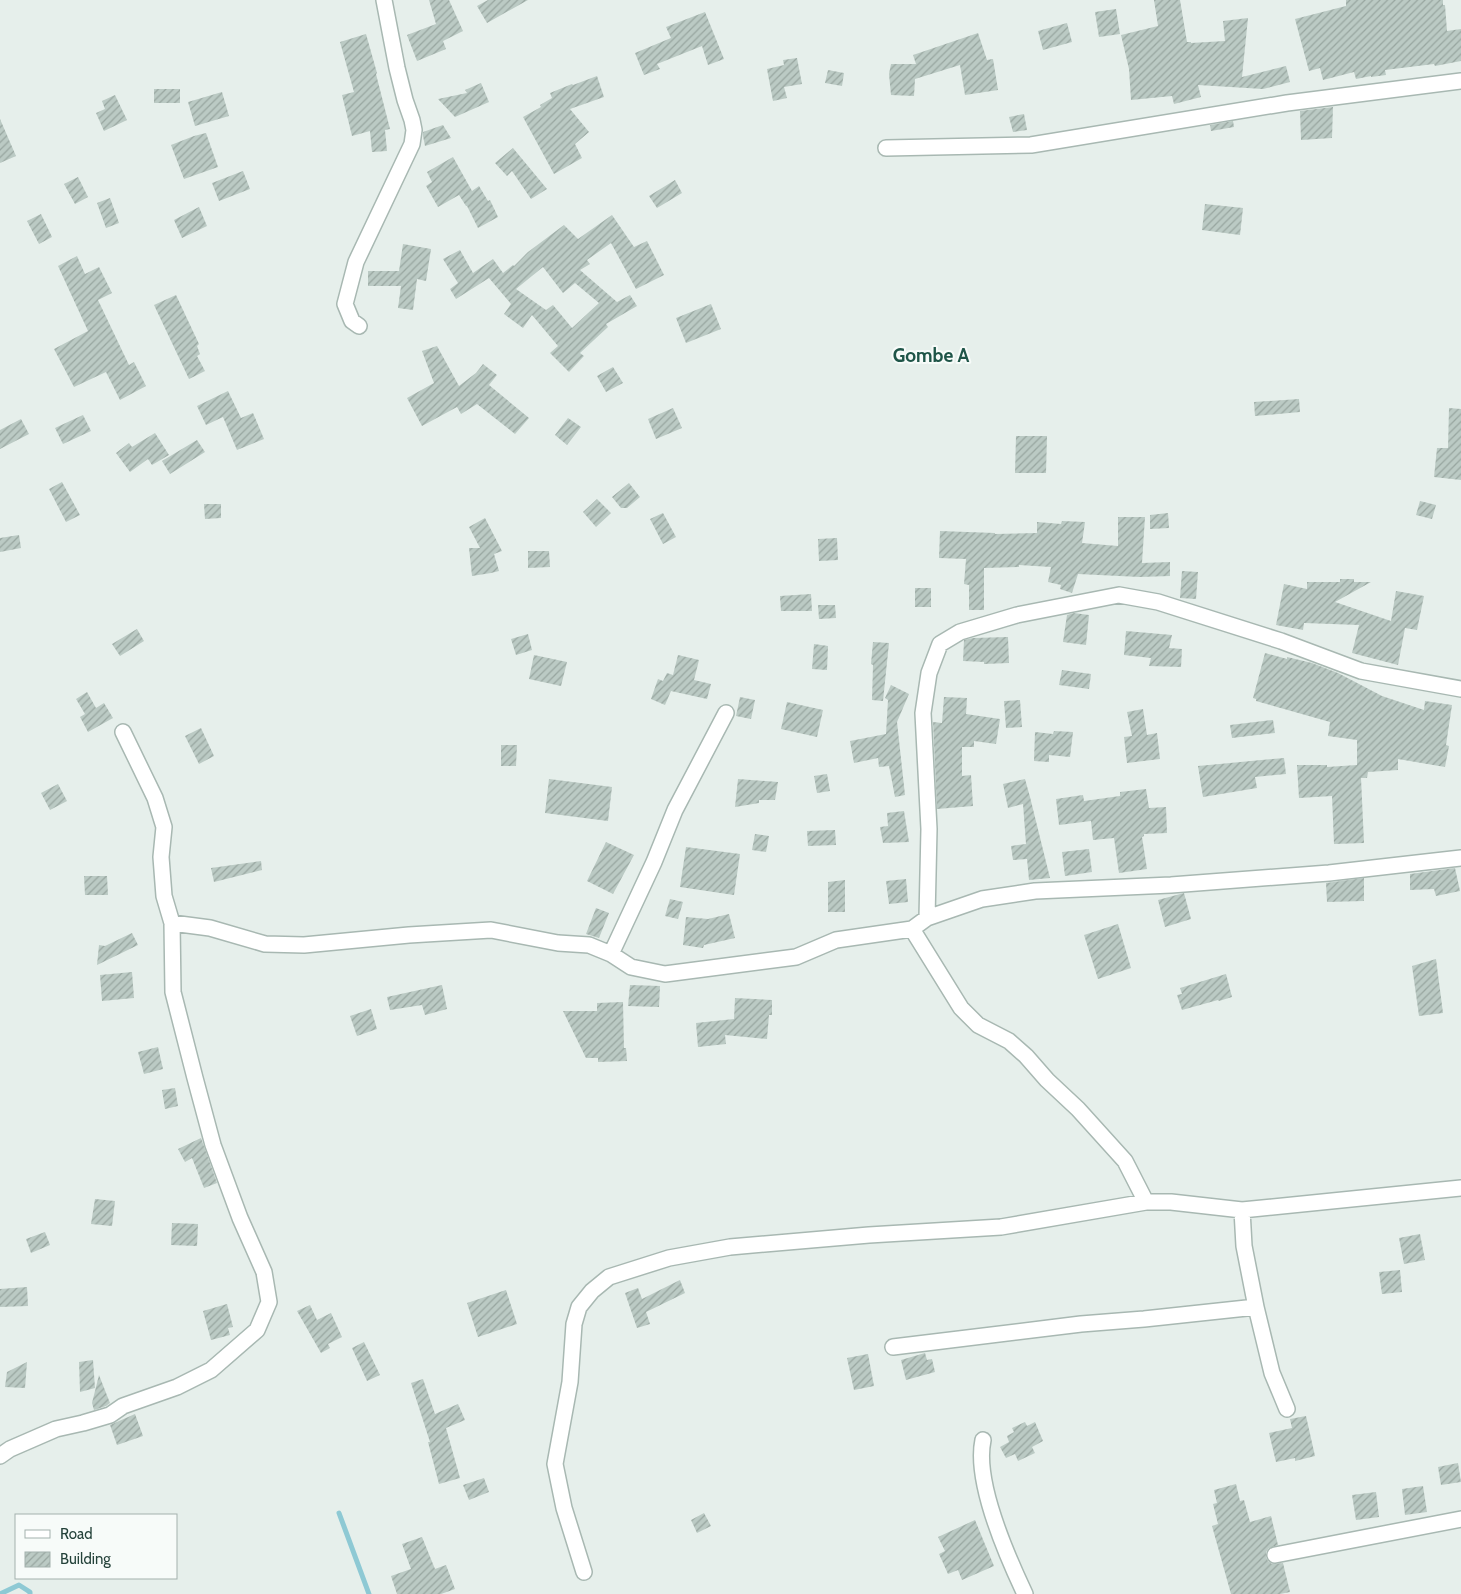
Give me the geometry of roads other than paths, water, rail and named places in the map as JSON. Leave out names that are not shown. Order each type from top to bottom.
[{"type":"street","points":[[359,326],[352,321],[345,304],[356,262],[412,144],[414,130],[397,68],[384,0]]},
{"type":"street","points":[[886,148],[1031,145],[1287,103],[1461,81]]},
{"type":"street","points":[[927,918],[929,829],[923,713],[929,673],[940,644],[960,632],[1017,615],[1119,595],[1168,605],[1281,641],[1361,671],[1461,689]]},
{"type":"street","points":[[611,954],[654,862],[675,810],[726,713]]},
{"type":"street","points":[[0,1456],[10,1449],[56,1429],[110,1414],[123,1406],[177,1388],[211,1370],[257,1330],[269,1302],[264,1272],[240,1218],[213,1145],[173,992],[172,923],[164,896],[162,857],[164,827],[155,798],[123,732]]},
{"type":"street","points":[[172,923],[210,928],[265,944],[304,945],[409,935],[491,930],[558,943],[589,945],[611,954],[631,966],[665,974],[796,957],[836,940],[912,930],[927,918],[982,899],[1034,891],[1171,885],[1329,873],[1461,858]]},
{"type":"street","points":[[912,930],[962,1008],[978,1024],[1009,1041],[1078,1109],[1125,1162],[1146,1202]]},
{"type":"street","points":[[584,1572],[564,1508],[555,1464],[570,1382],[574,1324],[579,1307],[592,1291],[609,1277],[669,1258],[730,1247],[869,1235],[1001,1227],[1146,1202],[1171,1202],[1242,1210],[1461,1188]]},
{"type":"street","points":[[1242,1210],[1244,1246],[1256,1307],[1272,1373],[1287,1409]]},
{"type":"street","points":[[894,1347],[1081,1324],[1256,1307]]},
{"type":"street","points":[[983,1440],[980,1453],[986,1491],[1006,1553],[1026,1594]]},
{"type":"street","points":[[1275,1555],[1461,1519]]},
{"type":"waterway","points":[[339,1513],[369,1594]]},
{"type":"waterway","points":[[0,1594],[19,1585],[30,1592],[30,1594]]},
{"type":"district","name":"Gombe A","points":[[931,355]]}]
